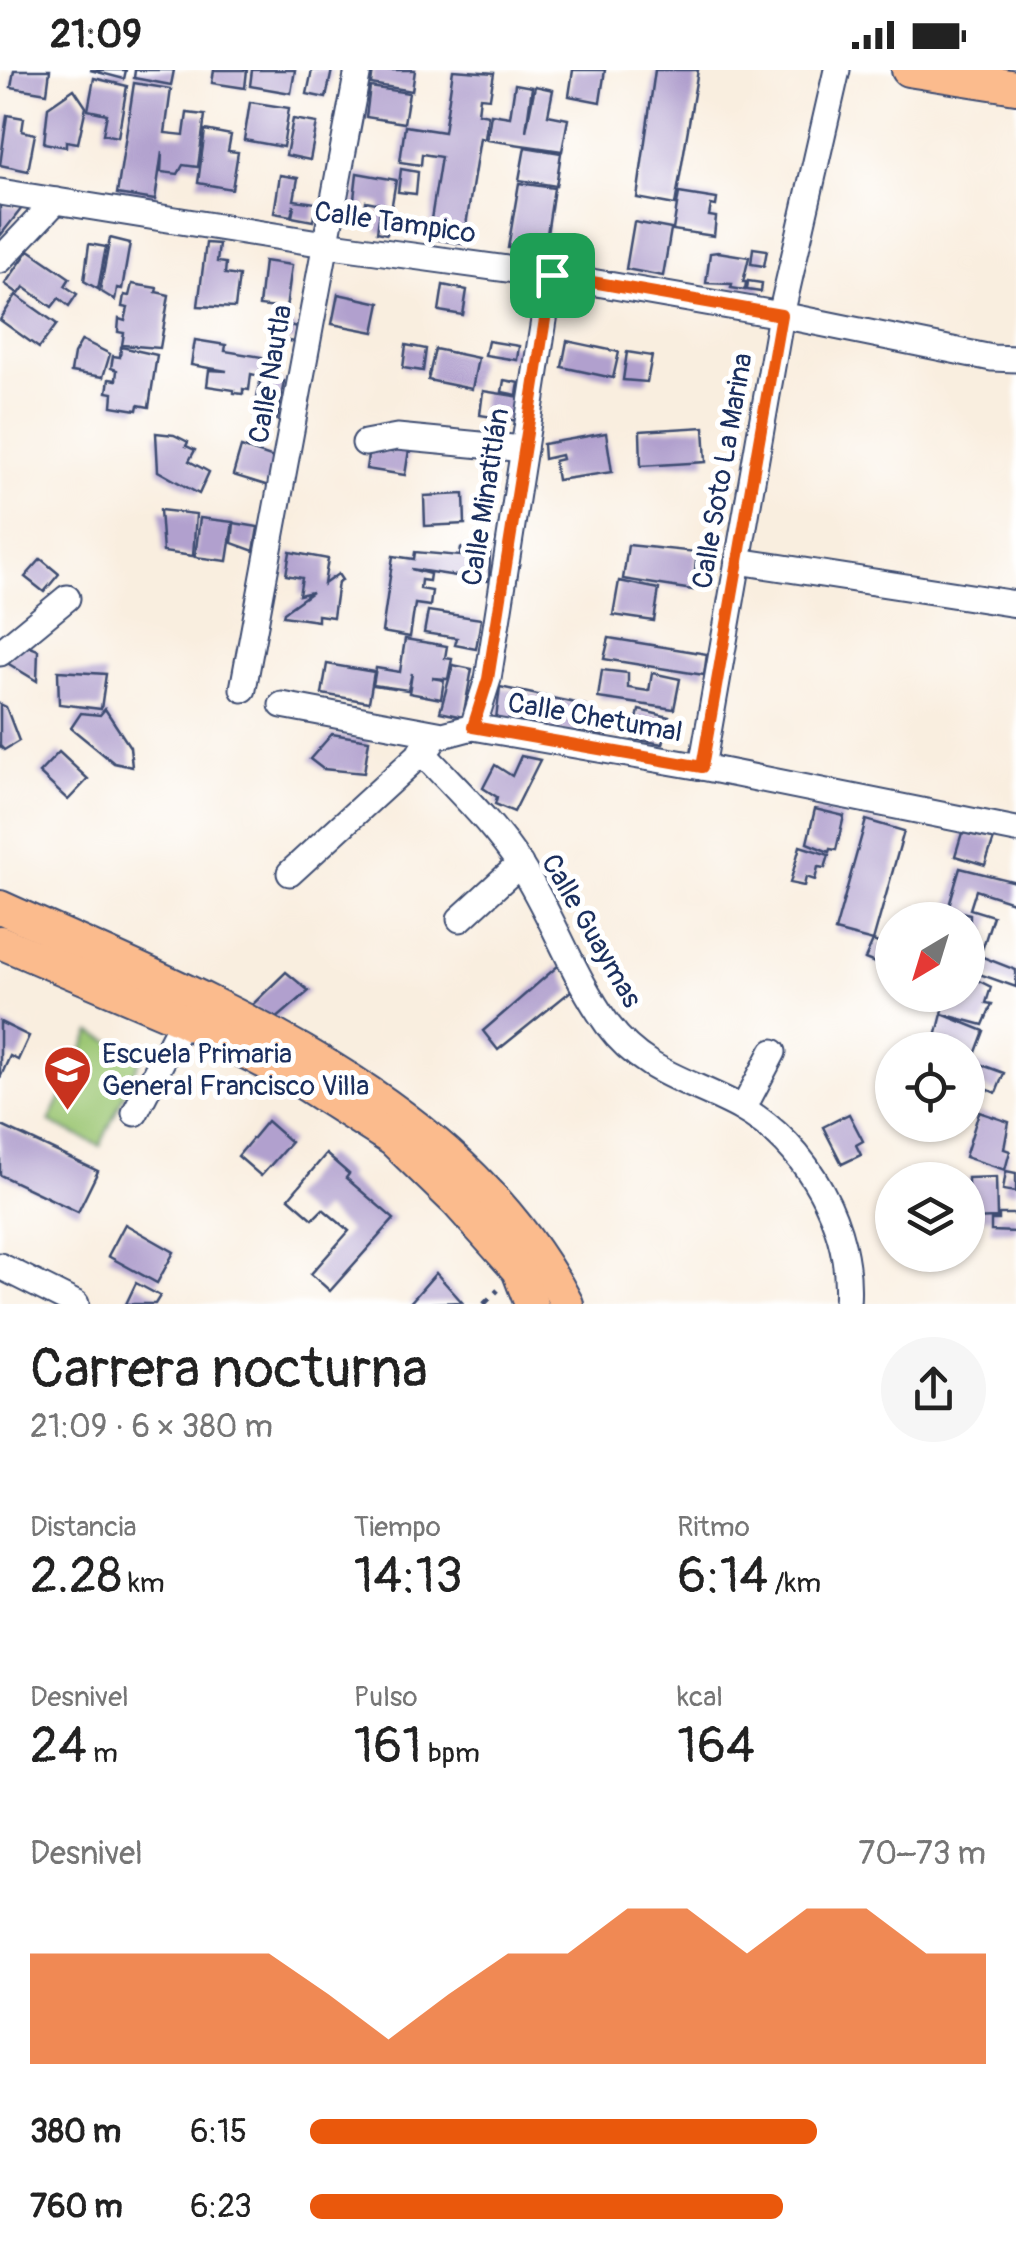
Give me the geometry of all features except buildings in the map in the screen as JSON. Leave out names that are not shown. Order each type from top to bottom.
[{"type":"main road","points":[[908,70],[1016,87]]},
{"type":"main road","points":[[0,907],[218,1006],[310,1054],[396,1110],[483,1188],[549,1270],[567,1304]]},
{"type":"main road","points":[[0,942],[183,1020],[297,1078],[393,1140],[457,1202],[518,1270],[531,1304]]},
{"type":"street","name":"Calle Nautla","points":[[244,689],[358,70]]},
{"type":"street","name":"Calle Soto La Marina","points":[[702,767],[781,315],[837,70]]},
{"type":"street","name":"Calle Tampico","points":[[0,192],[325,244],[552,275],[781,315],[992,358],[1016,358]]},
{"type":"street","points":[[0,260],[56,201]]},
{"type":"street","name":"Calle Minatitlán","points":[[473,727],[488,679],[552,275]]},
{"type":"street","points":[[364,443],[397,437],[440,438],[524,449]]},
{"type":"street","points":[[738,562],[1016,604]]},
{"type":"street","points":[[0,653],[66,598]]},
{"type":"street","name":"Calle Chetumal","points":[[282,706],[444,735],[473,727],[702,767],[1016,830]]},
{"type":"street","points":[[290,873],[421,751],[444,735]]},
{"type":"street","name":"Calle Guaymas","points":[[421,751],[520,864],[577,976],[610,1028],[657,1071],[743,1109],[787,1142],[817,1183],[839,1235],[849,1279],[847,1304]]},
{"type":"street","points":[[460,919],[520,864]]},
{"type":"street","points":[[135,1113],[183,1020]]},
{"type":"street","points":[[743,1109],[772,1052]]},
{"type":"street","points":[[0,1266],[76,1304]]},
{"type":"green space","points":[[91,1032],[142,1056],[100,1146],[49,1122]]},
{"type":"place","name":"Escuela Primaria General Francisco Villa","points":[[67,1112]]},
{"type":"route","points":[[552,275],[781,315],[702,767],[473,727],[488,679],[552,275]]}]
